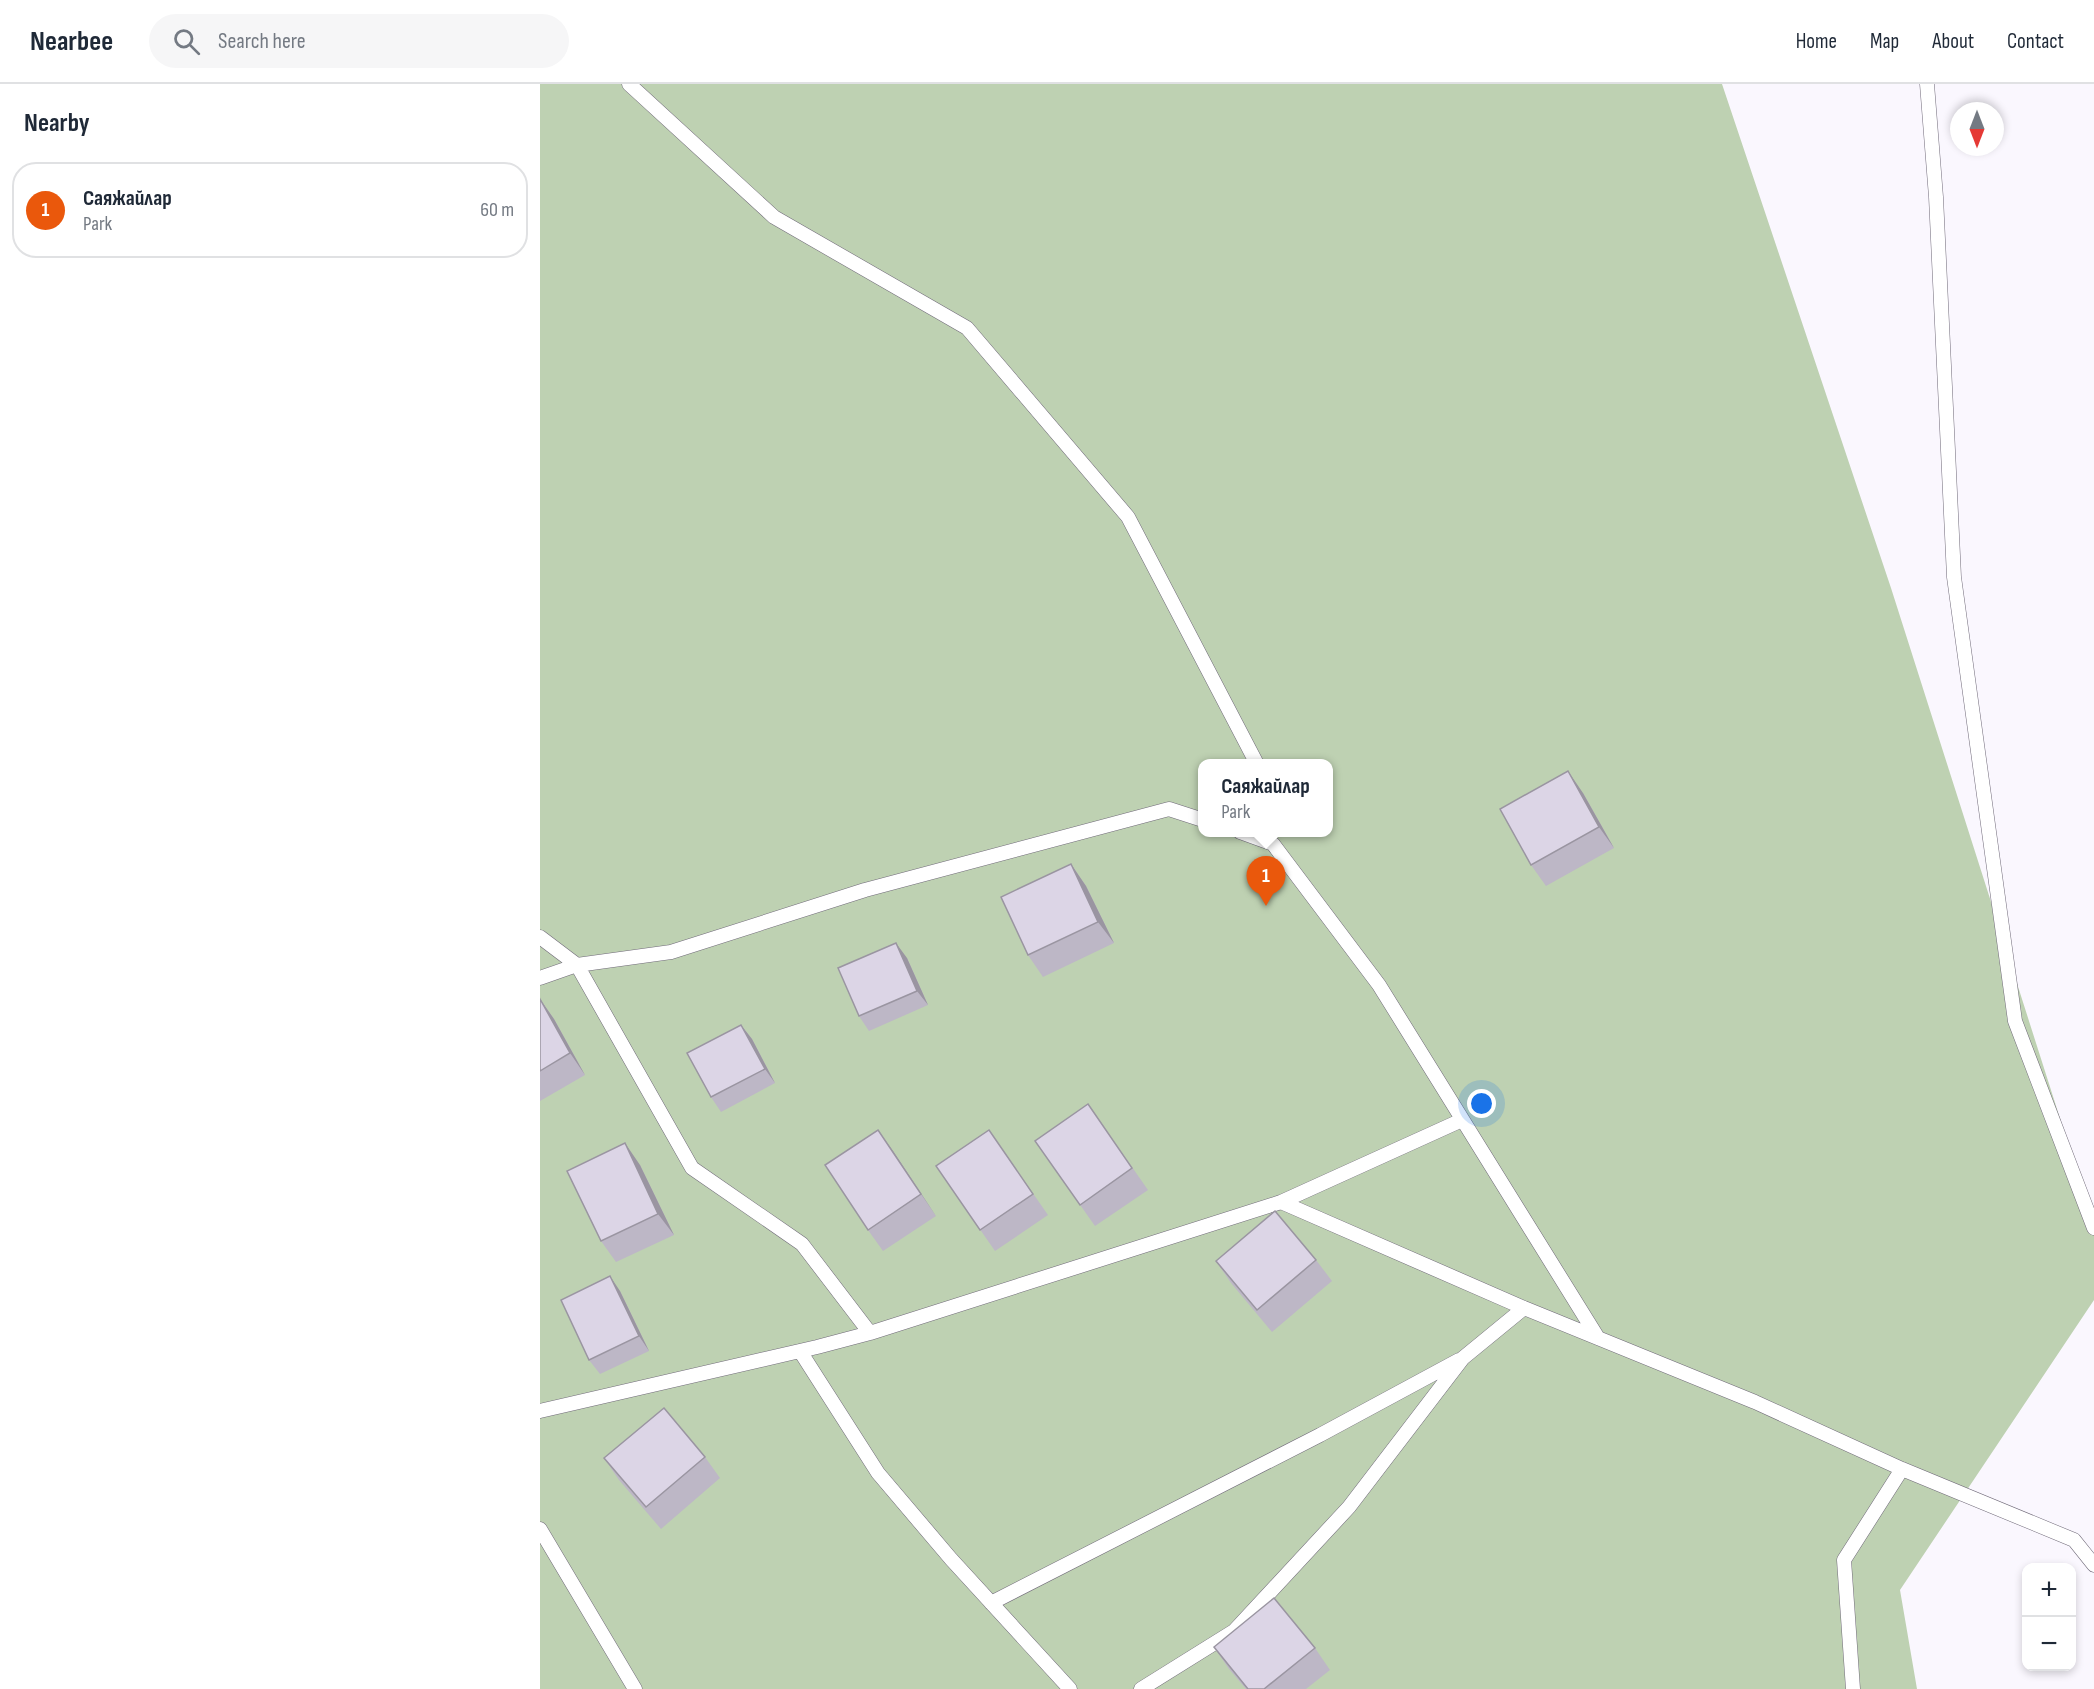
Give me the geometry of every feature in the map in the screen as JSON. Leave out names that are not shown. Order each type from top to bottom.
[{"type":"lane","points":[[629,84],[774,217],[967,328],[1128,517],[1254,759]]},
{"type":"lane","points":[[1927,84],[1936,197],[1954,577],[2015,1021],[2094,1228]]},
{"type":"lane","points":[[540,978],[577,966],[670,952],[865,890],[1169,809],[1198,818]]},
{"type":"lane","points":[[1273,838],[1379,985],[1598,1338]]},
{"type":"lane","points":[[540,937],[577,966],[692,1168],[802,1244],[870,1333]]},
{"type":"lane","points":[[540,1412],[870,1333],[1281,1202],[1462,1120]]},
{"type":"lane","points":[[1281,1202],[1524,1308],[1755,1402],[1902,1469],[2074,1540],[2094,1565]]},
{"type":"lane","points":[[991,1604],[1463,1358],[1524,1308]]},
{"type":"lane","points":[[800,1351],[878,1473],[991,1604],[1070,1689]]},
{"type":"lane","points":[[1141,1689],[1234,1631],[1349,1507],[1463,1358]]},
{"type":"lane","points":[[1853,1689],[1844,1560],[1902,1469]]},
{"type":"lane","points":[[540,1529],[635,1689]]},
{"type":"green space","points":[[540,84],[1722,84],[1891,588],[2094,1225],[2094,1300],[1900,1590],[1917,1689],[540,1689]]},
{"type":"building","points":[[1568,771],[1599,827],[1531,865],[1500,809]]},
{"type":"building","points":[[1071,864],[1098,922],[1028,955],[1001,897]]},
{"type":"building","points":[[896,943],[917,991],[859,1016],[838,968]]},
{"type":"building","points":[[540,999],[570,1053],[540,1071]]},
{"type":"building","points":[[741,1025],[765,1069],[711,1097],[687,1053]]},
{"type":"building","points":[[1088,1104],[1132,1168],[1080,1205],[1035,1141]]},
{"type":"building","points":[[878,1130],[921,1194],[868,1230],[825,1165]]},
{"type":"building","points":[[989,1130],[1033,1194],[980,1230],[936,1166]]},
{"type":"building","points":[[625,1143],[658,1214],[601,1241],[567,1171]]},
{"type":"building","points":[[1275,1211],[1316,1260],[1257,1310],[1216,1261]]},
{"type":"building","points":[[610,1276],[639,1336],[589,1360],[561,1300]]},
{"type":"building","points":[[664,1408],[705,1457],[646,1507],[604,1458]]},
{"type":"building","points":[[1274,1598],[1315,1648],[1264,1689],[1248,1689],[1214,1647]]},
{"type":"place","name":"Саяжайлар","points":[[1266,906]]}]
